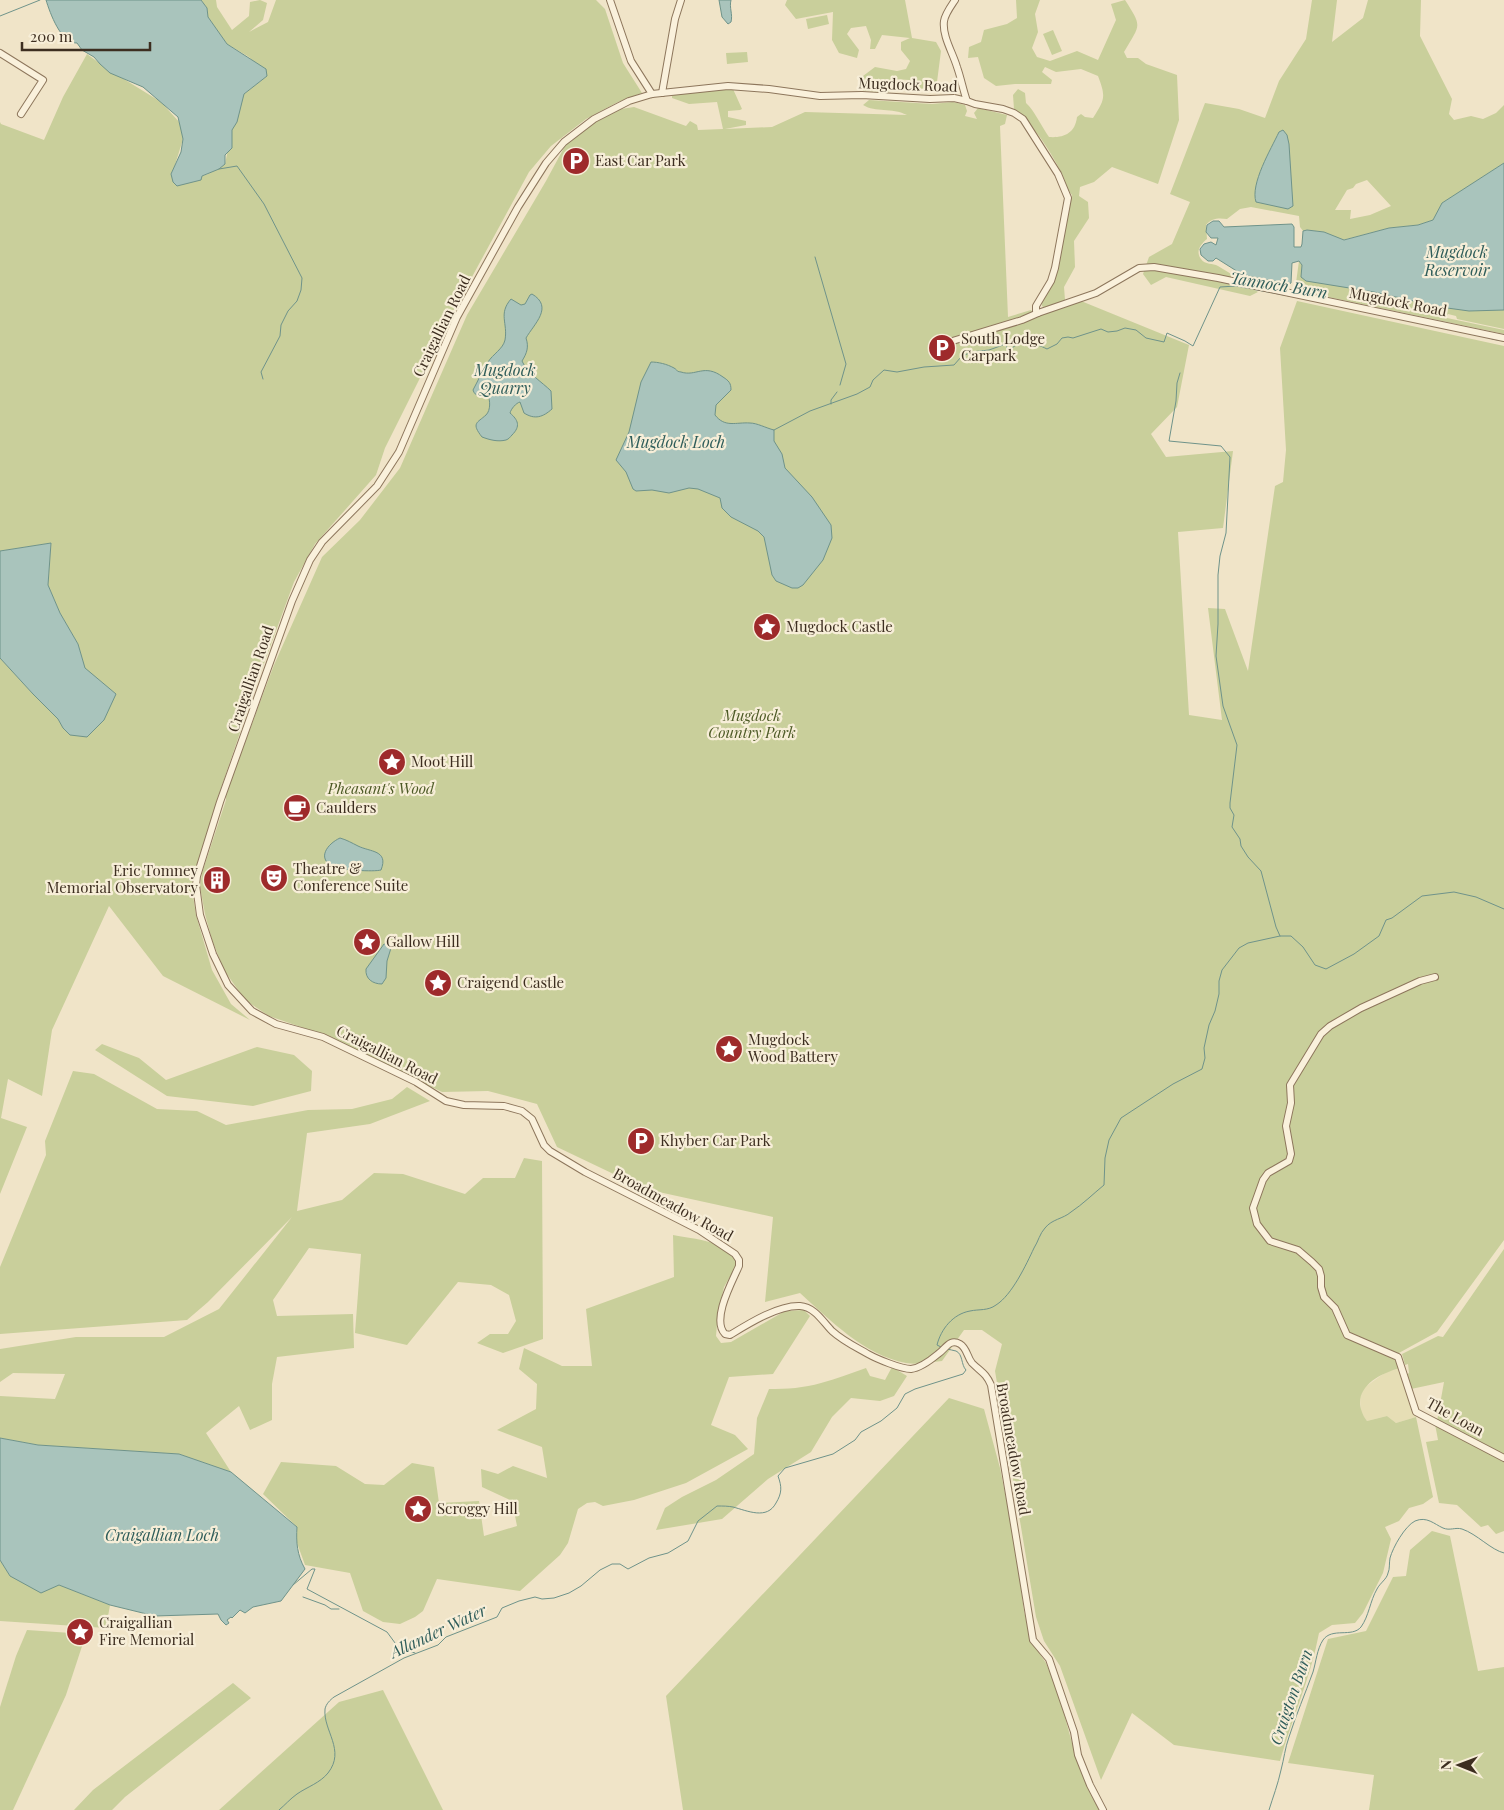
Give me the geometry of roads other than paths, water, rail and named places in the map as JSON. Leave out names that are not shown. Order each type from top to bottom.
[{"type":"street","points":[[610,0],[631,61],[652,94]]},
{"type":"street","points":[[662,93],[674,19],[681,0]]},
{"type":"street","points":[[955,0],[943,24],[967,101]]},
{"type":"street","points":[[0,53],[43,80],[21,114]]},
{"type":"street","name":"Mugdock Road","points":[[662,93],[740,86],[820,96],[862,95],[930,99],[954,98],[1014,112],[1023,120],[1058,174],[1068,198],[1055,268],[1051,281],[1036,306],[1038,313],[1096,293],[1139,268],[1154,267],[1218,278],[1504,338]]},
{"type":"street","points":[[954,98],[962,89]]},
{"type":"street","name":"Craigallian Road","points":[[585,1172],[546,1148],[532,1119],[522,1111],[504,1106],[464,1105],[446,1101],[416,1082],[323,1037],[276,1024],[252,1011],[228,985],[216,960],[200,915],[196,885],[197,876],[218,809],[292,601],[310,560],[322,542],[377,486],[398,452],[457,317],[518,208],[546,163],[564,142],[594,119],[629,101],[662,93]]},
{"type":"street","points":[[936,346],[1022,320],[1038,313]]},
{"type":"street","name":"The Loan","points":[[1435,977],[1420,981],[1362,1008],[1330,1026],[1321,1034],[1290,1085],[1291,1103],[1286,1126],[1291,1154],[1289,1160],[1268,1173],[1263,1180],[1253,1208],[1258,1224],[1270,1241],[1298,1250],[1318,1269],[1321,1276],[1320,1286],[1324,1297],[1335,1308],[1347,1335],[1398,1357],[1416,1412],[1504,1458]]},
{"type":"street","name":"Broadmeadow Road","points":[[585,1172],[699,1230],[735,1254],[739,1260],[739,1266],[722,1308],[720,1325],[721,1330],[725,1334],[730,1334],[782,1308],[803,1306],[817,1314],[832,1331],[849,1344],[872,1356],[907,1368],[914,1368],[941,1352],[947,1344],[955,1342],[964,1347],[971,1361],[985,1372],[991,1386],[1033,1640],[1049,1659],[1074,1732],[1078,1755],[1103,1810]]},
{"type":"water","points":[[46,0],[201,0],[207,8],[208,17],[227,44],[266,69],[267,76],[244,94],[237,122],[232,130],[232,148],[225,155],[225,164],[219,169],[202,176],[201,180],[177,186],[173,182],[171,174],[181,152],[183,139],[178,117],[143,87],[110,73],[94,57],[82,50],[77,43],[66,39],[57,27]]},
{"type":"water","points":[[719,0],[731,0],[731,22],[728,24],[722,17]]},
{"type":"water","points":[[1283,130],[1287,135],[1289,144],[1293,206],[1288,209],[1256,202],[1255,195],[1262,167],[1279,132]]},
{"type":"water","name":"Mugdock Reservoir","points":[[1504,163],[1504,310],[1469,311],[1440,307],[1374,292],[1306,281],[1301,277],[1302,265],[1299,261],[1292,263],[1291,283],[1289,284],[1243,275],[1216,258],[1213,261],[1208,261],[1201,255],[1200,249],[1204,244],[1211,242],[1216,245],[1218,238],[1211,238],[1206,232],[1207,225],[1213,221],[1219,221],[1224,227],[1292,224],[1294,227],[1294,247],[1301,247],[1303,231],[1307,230],[1324,232],[1344,240],[1389,228],[1418,225],[1433,220],[1442,203]]},
{"type":"water","name":"Mugdock Quarry","points":[[532,294],[538,299],[542,310],[526,338],[527,350],[522,361],[531,373],[551,391],[552,409],[542,416],[535,417],[524,413],[520,402],[514,406],[510,413],[517,421],[517,429],[509,438],[500,441],[482,437],[476,426],[489,410],[489,397],[486,394],[477,395],[473,390],[488,362],[504,343],[506,334],[504,314],[507,304],[511,299],[521,305],[525,304]]},
{"type":"water","name":"Mugdock Loch","points":[[651,362],[665,364],[686,373],[711,371],[716,373],[728,381],[731,388],[716,405],[715,415],[719,419],[731,424],[753,423],[774,430],[774,441],[782,454],[785,468],[812,497],[831,525],[832,538],[823,560],[803,585],[798,588],[792,588],[776,581],[772,575],[764,537],[758,531],[731,517],[722,508],[720,498],[698,489],[689,488],[669,493],[652,490],[636,491],[633,489],[626,472],[616,460],[629,432],[641,382]]},
{"type":"water","points":[[51,543],[48,585],[60,613],[78,644],[85,668],[116,694],[104,720],[87,737],[70,735],[58,719],[0,658],[0,551]]},
{"type":"water","points":[[340,838],[380,855],[383,863],[381,870],[343,869],[329,864],[326,860],[325,852],[331,844]]},
{"type":"water","points":[[384,944],[388,944],[391,948],[387,961],[386,978],[382,984],[379,984],[368,978],[366,969]]},
{"type":"water","name":"Craigallian Loch","points":[[0,1438],[38,1445],[179,1454],[231,1472],[297,1527],[300,1559],[305,1569],[281,1601],[253,1607],[245,1613],[240,1610],[227,1620],[229,1623],[226,1625],[218,1614],[155,1616],[110,1605],[59,1585],[41,1593],[10,1576],[0,1560]]},
{"type":"waterway","points":[[0,16],[40,0]]},
{"type":"waterway","points":[[219,169],[237,166],[264,204],[302,278],[301,290],[297,301],[288,311],[281,325],[280,336],[261,372],[263,379]]},
{"type":"waterway","points":[[815,257],[846,364],[840,385]]},
{"type":"waterway","name":"Tannoch Burn","points":[[774,430],[810,411],[857,394],[870,387],[873,380],[884,370],[897,372],[924,367],[954,365],[961,357],[971,352],[989,350],[1003,345],[1005,341],[1007,348],[1011,349],[1024,343],[1038,345],[1047,349],[1057,344],[1062,338],[1073,338],[1101,329],[1108,332],[1125,328],[1136,330],[1146,338],[1164,342],[1167,333],[1193,346],[1220,287],[1236,286],[1305,299]]},
{"type":"waterway","name":"Tannoch Burn","points":[[1492,339],[1504,341]]},
{"type":"waterway","points":[[1180,373],[1169,441],[1221,446],[1230,457],[1226,533],[1220,556],[1218,575],[1216,656],[1223,706],[1237,745],[1230,808],[1234,815],[1232,827],[1240,839],[1241,846],[1261,871],[1280,936]]},
{"type":"waterway","points":[[831,404],[831,400],[837,392]]},
{"type":"waterway","name":"Allander Water","points":[[941,1347],[937,1345],[941,1333],[953,1319],[958,1315],[973,1310],[990,1308],[1002,1300],[1018,1279],[1045,1228],[1075,1209],[1104,1185],[1105,1158],[1109,1140],[1121,1118],[1173,1084],[1202,1069],[1205,1058],[1204,1048],[1219,994],[1219,981],[1222,970],[1239,948],[1248,943],[1280,936],[1291,936],[1303,947],[1315,965],[1326,969],[1354,954],[1379,936],[1386,920],[1392,918],[1422,896],[1454,892],[1476,897],[1504,909]]},
{"type":"waterway","name":"Allander Water","points":[[279,1810],[297,1794],[321,1780],[333,1765],[334,1748],[325,1717],[325,1709],[328,1702],[334,1697],[404,1658],[438,1645],[446,1637],[497,1617],[502,1608],[535,1597],[542,1599],[554,1598],[569,1593],[581,1586],[600,1570],[612,1564],[620,1564],[628,1569],[649,1558],[668,1553],[688,1541],[698,1521],[717,1506],[757,1513],[768,1511],[776,1503],[779,1496],[781,1487],[778,1476],[785,1468],[833,1454],[855,1440],[861,1432],[881,1421],[897,1408],[905,1394],[963,1374],[966,1370],[960,1355],[956,1351],[947,1349]]},
{"type":"waterway","name":"Craigton Burn","points":[[1269,1810],[1288,1741],[1321,1644],[1331,1634],[1353,1632],[1361,1627],[1378,1587],[1387,1575],[1394,1548],[1407,1527],[1415,1521],[1423,1519],[1446,1529],[1462,1529],[1504,1553]]},
{"type":"waterway","points":[[293,1585],[312,1569],[315,1569],[307,1589],[387,1632],[398,1647],[415,1653]]},
{"type":"waterway","points":[[303,1597],[331,1609],[339,1609]]},
{"type":"place","name":"East Car Park","points":[[576,161]]},
{"type":"place","name":"South Lodge Carpark","points":[[942,348]]},
{"type":"place","name":"Mugdock Castle","points":[[767,627]]},
{"type":"place","name":"Moot Hill","points":[[392,762]]},
{"type":"place","name":"Caulders","points":[[297,808]]},
{"type":"place","name":"Theatre & Conference Suite","points":[[274,878]]},
{"type":"place","name":"Eric Tomney Memorial Observatory","points":[[217,880]]},
{"type":"place","name":"Gallow Hill","points":[[367,942]]},
{"type":"place","name":"Craigend Castle","points":[[438,983]]},
{"type":"place","name":"Mugdock Wood Battery","points":[[729,1049]]},
{"type":"place","name":"Khyber Car Park","points":[[641,1141]]},
{"type":"place","name":"Scroggy Hill","points":[[418,1509]]},
{"type":"place","name":"Craigallian Fire Memorial","points":[[80,1632]]},
{"type":"park label","name":"Mugdock Country Park","points":[[752,724]]},
{"type":"park label","name":"Pheasant's Wood","points":[[381,789]]}]
